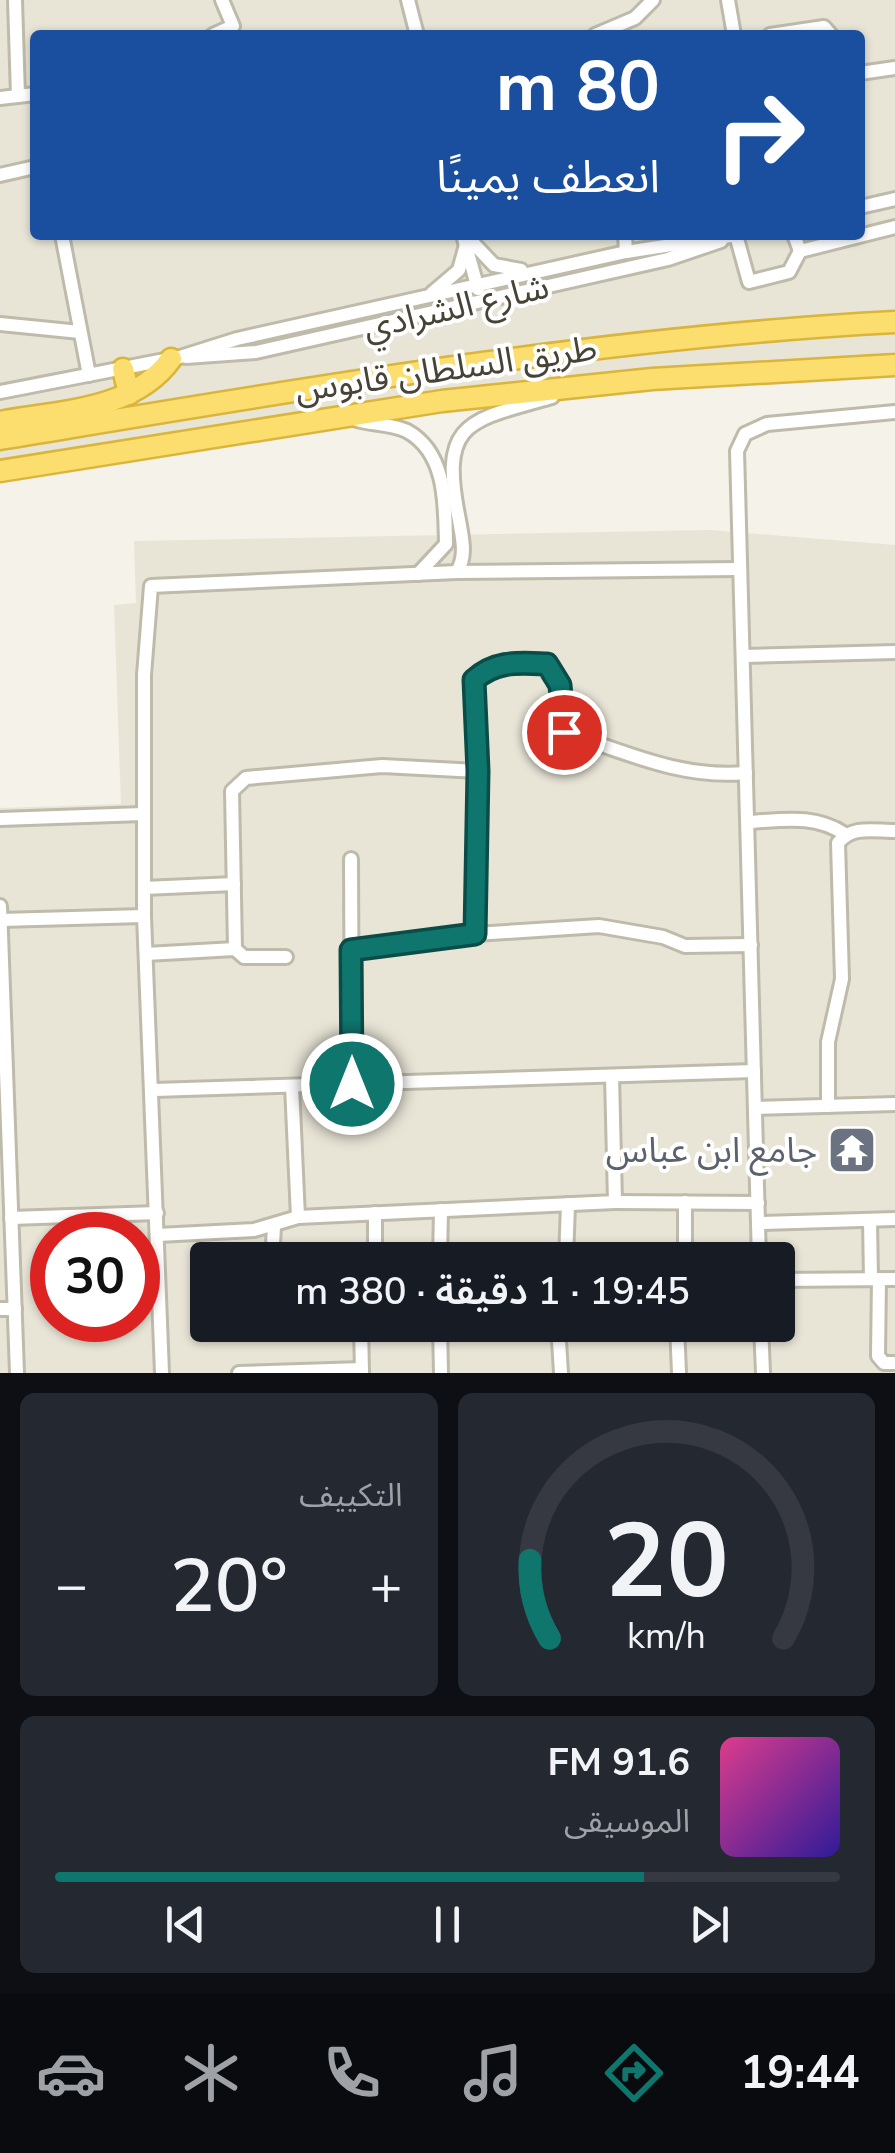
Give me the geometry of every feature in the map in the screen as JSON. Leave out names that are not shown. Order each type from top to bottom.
[{"type":"highway","name":"طريق السلطان قابوس","points":[[0,440],[452,364],[779,328],[895,322]]},
{"type":"highway","points":[[0,422],[129,394],[148,383],[175,358]]},
{"type":"highway","name":"طريق السلطان قابوس","points":[[0,471],[342,415],[574,387],[895,365]]},
{"type":"highway","points":[[122,369],[129,394]]},
{"type":"street","points":[[15,0],[18,96]]},
{"type":"street","points":[[222,0],[233,26],[224,30]]},
{"type":"street","points":[[408,0],[416,30]]},
{"type":"street","points":[[607,30],[635,18],[652,0]]},
{"type":"street","points":[[728,0],[733,30]]},
{"type":"street","points":[[865,72],[895,68]]},
{"type":"street","points":[[0,98],[30,95]]},
{"type":"street","points":[[0,176],[30,169]]},
{"type":"street","points":[[865,206],[895,199]]},
{"type":"street","points":[[865,235],[895,227]]},
{"type":"street","points":[[63,240],[88,375]]},
{"type":"street","points":[[468,240],[488,300]]},
{"type":"street","points":[[468,240],[500,268],[544,270]]},
{"type":"street","points":[[408,302],[451,280],[462,264],[468,240]]},
{"type":"street","points":[[625,240],[626,252]]},
{"type":"street","name":"شارع الشرادي","points":[[0,392],[175,358],[238,338],[626,252],[706,240]]},
{"type":"street","name":"شارع الشرادي","points":[[175,358],[256,352],[681,256],[723,240]]},
{"type":"street","points":[[734,240],[749,282],[789,272],[800,251],[844,240]]},
{"type":"street","points":[[796,240],[800,251]]},
{"type":"street","points":[[0,324],[80,332]]},
{"type":"street","points":[[492,572],[474,559],[464,542],[450,470],[454,447],[462,433],[485,416],[574,387]]},
{"type":"street","points":[[759,1242],[737,452],[745,434],[767,424],[895,412]]},
{"type":"street","points":[[342,415],[406,431],[428,450],[440,475],[446,544],[457,572]]},
{"type":"street","points":[[457,572],[464,542]]},
{"type":"street","points":[[418,574],[446,544]]},
{"type":"street","points":[[158,1212],[144,916],[144,675],[151,586],[457,572],[739,569]]},
{"type":"street","points":[[743,656],[895,652]]},
{"type":"street","points":[[475,934],[478,771],[474,680],[486,669],[509,662],[547,664],[560,685],[564,732],[674,771],[746,773]]},
{"type":"street","points":[[235,949],[232,790],[246,778],[382,766],[478,771]]},
{"type":"street","points":[[0,819],[143,814]]},
{"type":"street","points":[[748,822],[808,819],[825,821],[845,834],[895,831]]},
{"type":"street","points":[[828,1106],[828,1042],[842,979],[838,844],[845,834]]},
{"type":"street","points":[[351,859],[352,1084]]},
{"type":"street","points":[[144,888],[234,884]]},
{"type":"street","points":[[0,906],[3,1091],[16,1373]]},
{"type":"street","points":[[1,920],[144,916]]},
{"type":"street","points":[[351,950],[475,934],[599,926],[663,936],[685,946],[751,945]]},
{"type":"street","points":[[146,954],[235,949],[244,957],[286,957]]},
{"type":"street","points":[[154,1090],[754,1071]]},
{"type":"street","points":[[612,1076],[614,1202]]},
{"type":"street","points":[[292,1086],[298,1217]]},
{"type":"street","points":[[756,1108],[895,1104]]},
{"type":"street","points":[[160,1235],[274,1227],[298,1217],[614,1202],[758,1203]]},
{"type":"street","points":[[684,1242],[685,1202]]},
{"type":"street","points":[[567,1242],[568,1204]]},
{"type":"street","points":[[440,1242],[441,1210]]},
{"type":"street","points":[[375,1213],[375,1242]]},
{"type":"street","points":[[10,1218],[30,1217]]},
{"type":"street","points":[[758,1223],[895,1219]]},
{"type":"street","points":[[870,1220],[878,1356],[884,1363],[895,1363]]},
{"type":"street","points":[[273,1242],[274,1227]]},
{"type":"street","points":[[795,1280],[895,1279]]},
{"type":"street","points":[[160,1304],[162,1373]]},
{"type":"street","points":[[0,1309],[15,1309]]},
{"type":"street","points":[[239,1373],[362,1371],[362,1342]]},
{"type":"street","points":[[440,1342],[441,1373]]},
{"type":"street","points":[[559,1342],[560,1373]]},
{"type":"street","points":[[678,1342],[679,1373]]},
{"type":"street","points":[[761,1342],[762,1373]]},
{"type":"shaded area","points":[[0,0],[895,0],[895,352],[652,379],[0,480]]},
{"type":"shaded area","points":[[710,530],[895,545],[895,1373],[0,1373],[0,808],[121,804],[114,605],[136,603],[134,541]]},
{"type":"place","name":"جامع ابن عباس","points":[[852,1150]]},
{"type":"route","points":[[352,1084],[351,950],[475,934],[478,771],[474,680],[486,669],[509,662],[547,664],[560,685],[564,732]]}]
